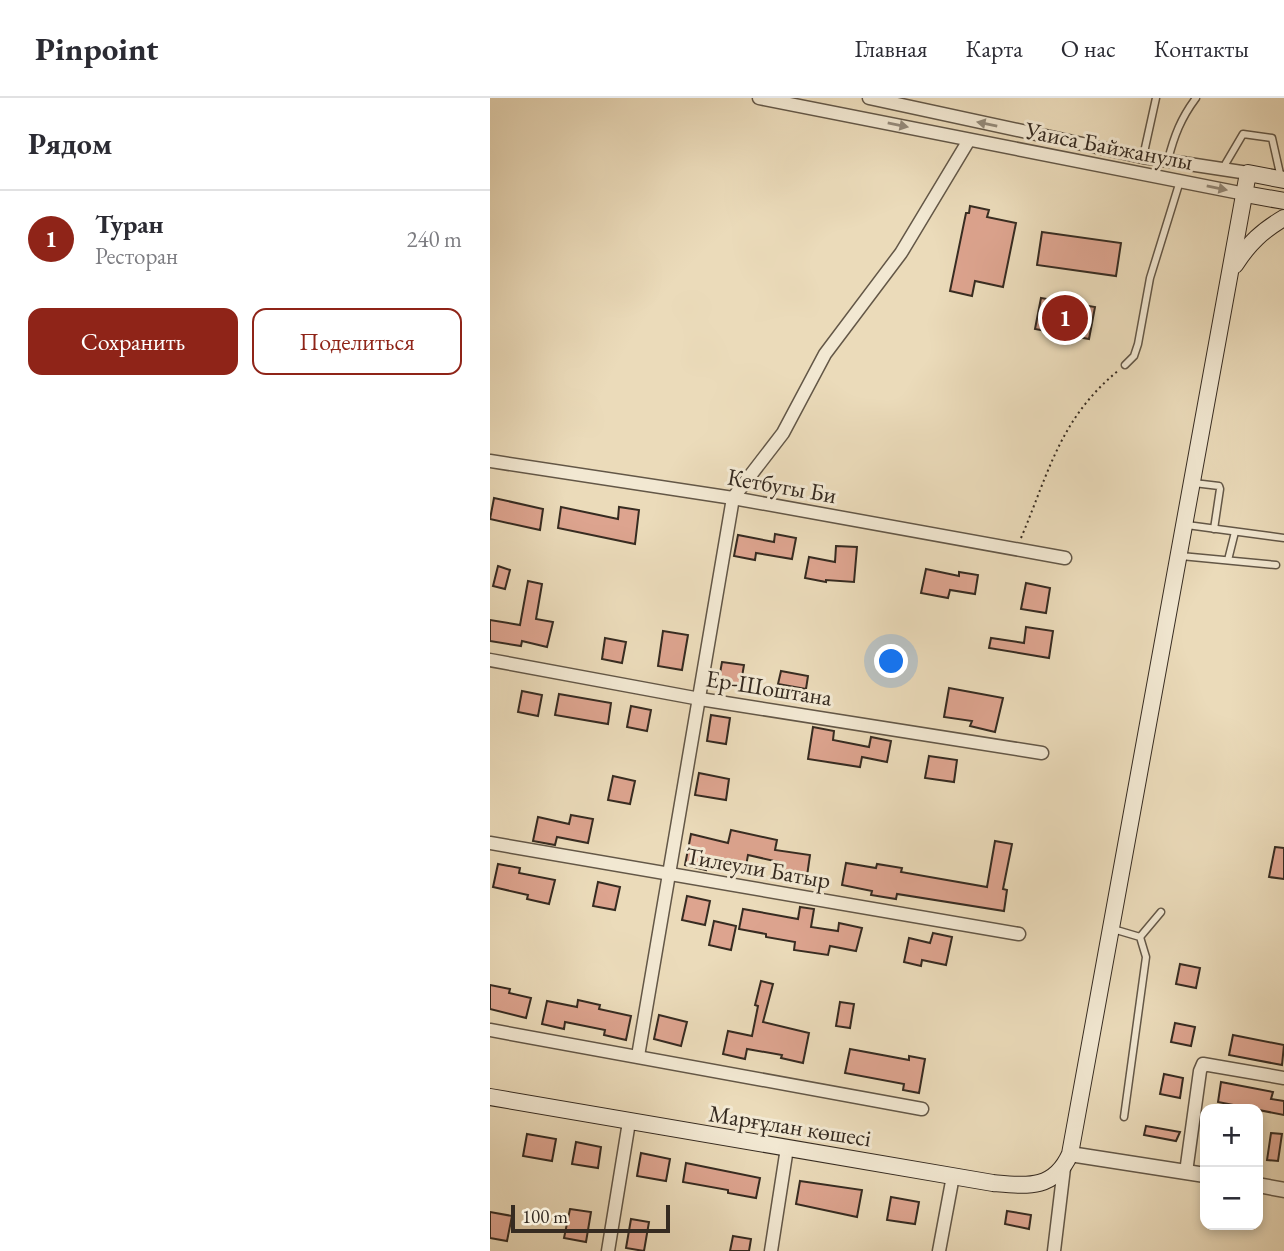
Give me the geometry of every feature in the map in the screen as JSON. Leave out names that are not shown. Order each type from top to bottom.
[{"type":"main road","points":[[1067,1161],[1248,173],[1283,180]]},
{"type":"main road","points":[[1245,194],[1284,201]]},
{"type":"main road","points":[[1230,273],[1247,247],[1263,230],[1284,218]]},
{"type":"main road","name":"Марғұлан көшесі","points":[[490,1097],[1004,1184],[1036,1184],[1049,1179],[1067,1161]]},
{"type":"street","name":"Уаиса Байжанулы","points":[[759,98],[1245,194]]},
{"type":"street","points":[[869,98],[1168,162],[1248,173]]},
{"type":"street","points":[[638,1056],[733,498],[783,433],[825,354],[901,253],[970,139]]},
{"type":"street","name":"Кетбугы Би","points":[[490,461],[733,498],[1065,558]]},
{"type":"street","name":"Ер-Шоштана","points":[[490,660],[700,699],[1042,753]]},
{"type":"street","name":"Тилеули Батыр","points":[[490,843],[1019,934]]},
{"type":"street","points":[[490,1030],[922,1109]]},
{"type":"street","points":[[1186,1172],[1199,1071],[1203,1065],[1284,1078]]},
{"type":"street","points":[[608,1251],[629,1122]]},
{"type":"street","points":[[772,1251],[787,1148]]},
{"type":"street","points":[[1054,1251],[1067,1161],[1200,1174]]},
{"type":"street","points":[[939,1251],[953,1176]]},
{"type":"street","points":[[1263,1186],[1284,1190]]},
{"type":"lane","points":[[1143,157],[1156,98]]},
{"type":"lane","points":[[1168,162],[1175,134],[1183,116],[1196,98]]},
{"type":"lane","points":[[1223,169],[1243,134],[1272,138],[1283,180]]},
{"type":"lane","points":[[1125,365],[1134,356],[1138,344],[1150,278],[1180,181]]},
{"type":"lane","points":[[1192,482],[1219,486],[1214,529]]},
{"type":"lane","points":[[1185,524],[1284,538]]},
{"type":"lane","points":[[1228,560],[1235,532]]},
{"type":"lane","points":[[1179,555],[1276,565]]},
{"type":"lane","points":[[1140,936],[1161,912]]},
{"type":"lane","points":[[1111,928],[1140,936]]},
{"type":"lane","points":[[1124,1117],[1146,957],[1140,936]]},
{"type":"path","points":[[1016,548],[1060,441],[1087,399],[1125,365]]},
{"type":"building","points":[[970,206],[989,210],[987,217],[1016,223],[1003,287],[975,281],[972,296],[950,291],[966,213],[969,213]]},
{"type":"building","points":[[1042,232],[1121,243],[1116,276],[1037,265]]},
{"type":"building","points":[[1041,298],[1095,307],[1089,339],[1035,329]]},
{"type":"building","points":[[494,498],[543,509],[540,530],[490,519]]},
{"type":"building","points":[[561,507],[618,519],[619,507],[639,510],[635,544],[558,528]]},
{"type":"building","points":[[775,534],[796,538],[792,559],[756,553],[755,560],[734,556],[738,535],[774,542]]},
{"type":"building","points":[[836,546],[857,547],[854,582],[826,582],[805,578],[809,557],[835,562]]},
{"type":"building","points":[[498,566],[510,570],[505,589],[493,586]]},
{"type":"building","points":[[926,569],[959,576],[959,572],[978,575],[975,594],[950,590],[948,598],[921,593]]},
{"type":"building","points":[[528,581],[542,584],[536,619],[553,622],[547,647],[522,641],[521,646],[490,641],[490,620],[520,625]]},
{"type":"building","points":[[1026,583],[1050,588],[1046,613],[1021,609]]},
{"type":"building","points":[[1026,627],[1053,631],[1049,658],[989,648],[991,638],[1024,643]]},
{"type":"building","points":[[663,631],[688,635],[682,670],[658,666]]},
{"type":"building","points":[[605,638],[626,642],[622,663],[602,659]]},
{"type":"building","points":[[722,662],[744,665],[740,688],[718,684]]},
{"type":"building","points":[[781,671],[808,676],[806,689],[778,684]]},
{"type":"building","points":[[949,688],[1003,698],[995,732],[970,726],[972,721],[944,717]]},
{"type":"building","points":[[522,691],[542,695],[538,716],[518,712]]},
{"type":"building","points":[[559,694],[611,703],[608,724],[555,715]]},
{"type":"building","points":[[631,706],[651,710],[647,731],[627,727]]},
{"type":"building","points":[[711,715],[730,718],[726,744],[707,741]]},
{"type":"building","points":[[813,727],[834,731],[833,740],[869,747],[871,737],[891,741],[887,762],[862,757],[860,767],[808,759]]},
{"type":"building","points":[[929,756],[957,760],[954,782],[925,778]]},
{"type":"building","points":[[699,773],[729,779],[726,800],[695,795]]},
{"type":"building","points":[[613,776],[635,781],[630,804],[608,800]]},
{"type":"building","points":[[571,815],[593,819],[588,843],[557,837],[555,845],[533,841],[538,817],[569,824]]},
{"type":"building","points":[[731,830],[777,840],[775,850],[810,855],[807,876],[778,872],[779,862],[748,855],[746,866],[709,858],[706,870],[685,865],[691,834],[728,843]]},
{"type":"building","points":[[995,841],[1012,844],[1003,889],[1007,890],[1004,911],[897,894],[896,899],[871,895],[872,891],[842,885],[846,863],[876,868],[877,864],[902,868],[901,872],[987,887]]},
{"type":"building","points":[[1275,847],[1284,848],[1284,879],[1269,877]]},
{"type":"building","points":[[498,864],[520,868],[519,873],[555,880],[549,904],[527,899],[528,895],[493,887]]},
{"type":"building","points":[[598,882],[620,887],[615,910],[593,906]]},
{"type":"building","points":[[687,896],[710,901],[705,925],[682,920]]},
{"type":"building","points":[[800,907],[814,909],[811,927],[838,931],[839,923],[862,928],[856,951],[830,946],[828,955],[794,950],[795,942],[739,929],[743,909],[798,919]]},
{"type":"building","points":[[714,921],[736,926],[731,950],[709,945]]},
{"type":"building","points":[[933,933],[952,937],[946,965],[922,960],[921,966],[904,962],[909,938],[930,943]]},
{"type":"building","points":[[1180,964],[1200,968],[1196,988],[1176,984]]},
{"type":"building","points":[[761,981],[773,984],[763,1022],[809,1033],[803,1063],[781,1058],[782,1055],[747,1049],[745,1059],[723,1054],[728,1031],[752,1036]]},
{"type":"building","points":[[490,985],[510,989],[509,993],[531,998],[526,1018],[490,1009]]},
{"type":"building","points":[[578,1000],[600,1005],[599,1009],[631,1016],[626,1040],[604,1035],[605,1030],[565,1022],[564,1029],[542,1024],[547,1001],[577,1007]]},
{"type":"building","points":[[840,1002],[854,1004],[850,1028],[836,1026]]},
{"type":"building","points":[[659,1015],[687,1022],[681,1046],[654,1039]]},
{"type":"building","points":[[1175,1023],[1195,1027],[1191,1046],[1171,1042]]},
{"type":"building","points":[[1233,1035],[1284,1045],[1282,1065],[1229,1055]]},
{"type":"building","points":[[850,1049],[909,1060],[909,1056],[925,1059],[919,1093],[903,1090],[904,1084],[845,1073]]},
{"type":"building","points":[[1164,1074],[1183,1078],[1180,1098],[1160,1094]]},
{"type":"building","points":[[1221,1082],[1273,1092],[1271,1099],[1284,1101],[1284,1115],[1263,1111],[1263,1104],[1218,1102]]},
{"type":"building","points":[[1146,1126],[1180,1132],[1176,1141],[1144,1135]]},
{"type":"building","points":[[1271,1133],[1282,1134],[1278,1161],[1267,1160]]},
{"type":"building","points":[[527,1134],[556,1139],[552,1161],[523,1156]]},
{"type":"building","points":[[576,1142],[601,1147],[598,1168],[572,1164]]},
{"type":"building","points":[[641,1153],[670,1159],[666,1181],[637,1176]]},
{"type":"building","points":[[686,1163],[760,1178],[756,1198],[683,1182]]},
{"type":"building","points":[[800,1181],[862,1190],[857,1217],[796,1204]]},
{"type":"building","points":[[891,1197],[919,1202],[915,1224],[887,1220]]},
{"type":"building","points":[[570,1209],[591,1212],[586,1242],[564,1238]]},
{"type":"building","points":[[1007,1211],[1031,1215],[1029,1229],[1005,1224]]},
{"type":"building","points":[[490,1212],[512,1216],[507,1241],[490,1238]]},
{"type":"building","points":[[631,1219],[649,1222],[644,1251],[626,1248]]},
{"type":"building","points":[[733,1236],[751,1239],[749,1251],[730,1251]]},
{"type":"place","name":"Туран","points":[[1065,318]]}]
